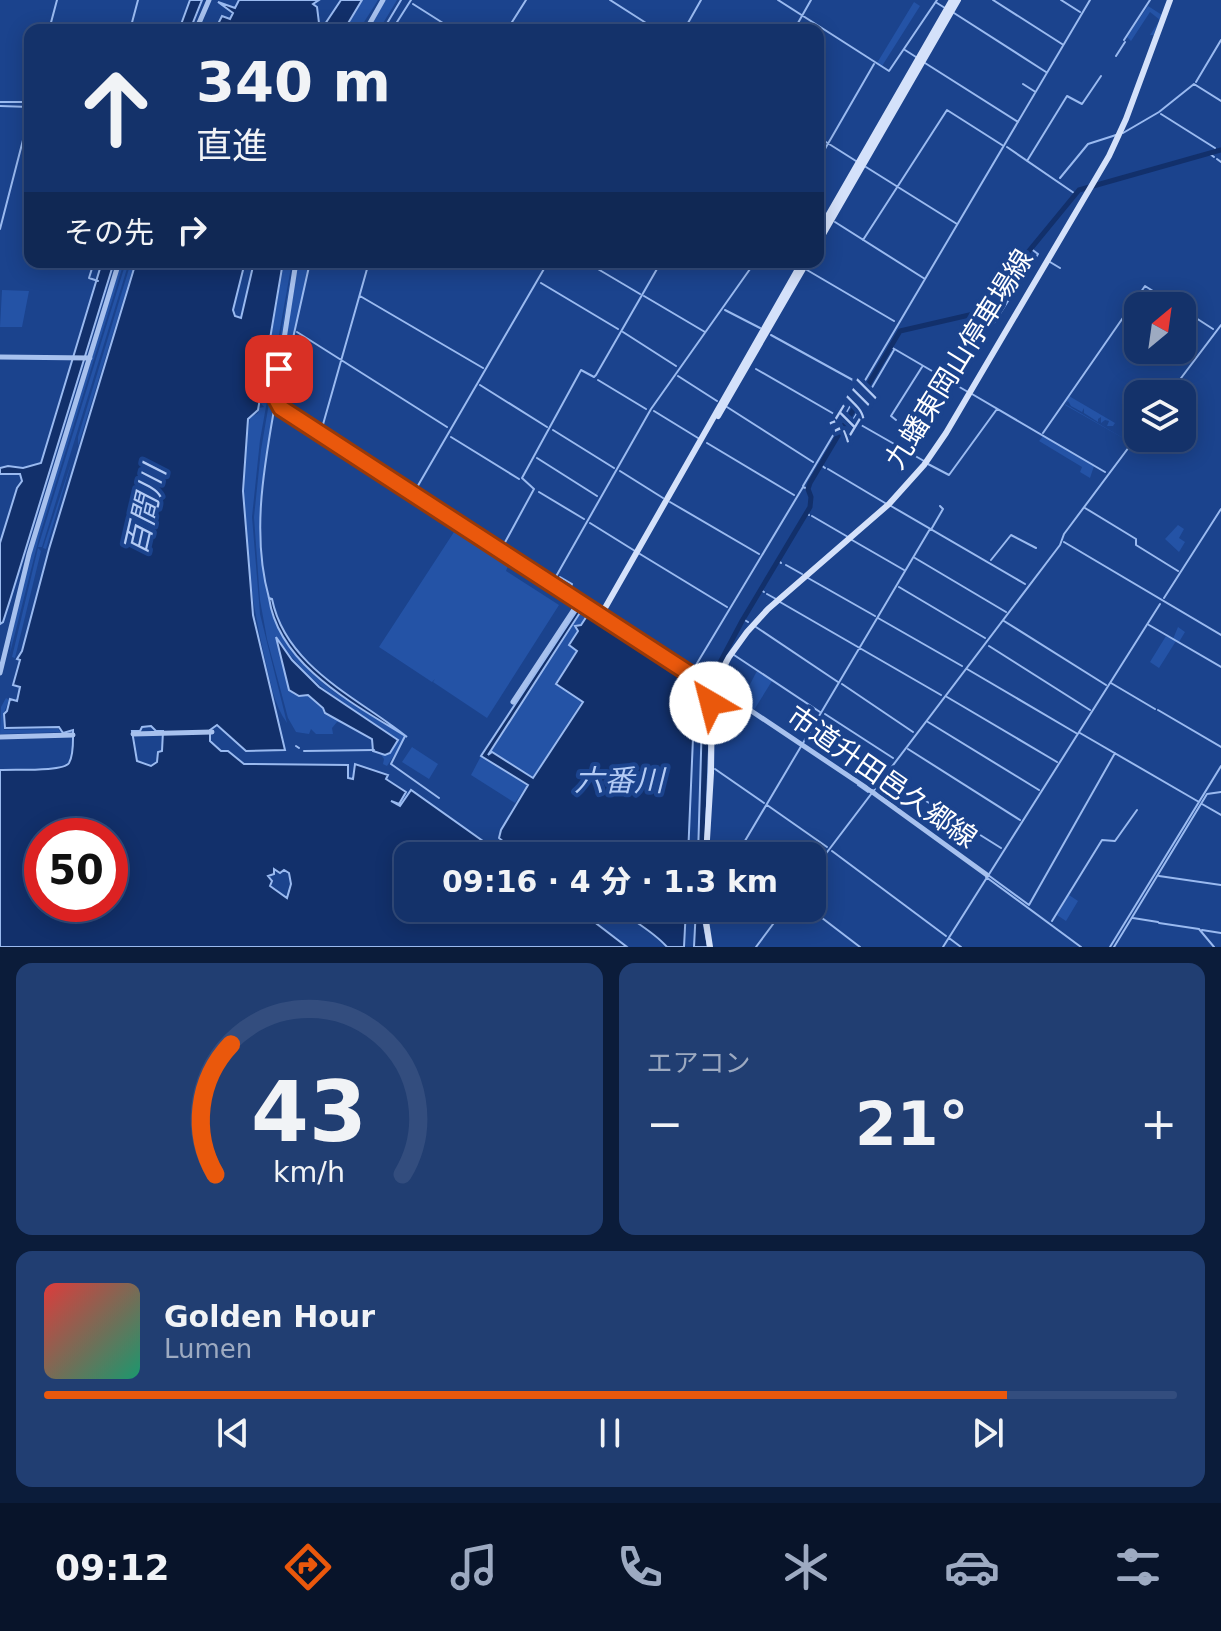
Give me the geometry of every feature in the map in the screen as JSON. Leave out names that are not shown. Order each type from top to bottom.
[{"type":"main road","points":[[824,223],[955,0]]},
{"type":"main road","points":[[824,232],[955,0]]},
{"type":"main road","name":"九蟠東岡山停車場線","points":[[706,842],[710,687],[758,619],[889,504],[926,462],[1095,180],[1126,119],[1170,0]]},
{"type":"main road","points":[[710,687],[601,615],[801,268]]},
{"type":"main road","points":[[706,922],[710,947]]},
{"type":"street","points":[[199,24],[209,0]]},
{"type":"street","points":[[369,24],[383,0]]},
{"type":"street","points":[[0,673],[29,554],[117,268]]},
{"type":"street","points":[[295,268],[275,397],[278,404],[601,615]]},
{"type":"street","points":[[0,357],[88,358]]},
{"type":"street","points":[[513,702],[579,602]]},
{"type":"street","name":"市道升田邑久郷線","points":[[710,687],[873,792],[987,875]]},
{"type":"street","points":[[133,734],[212,732]]},
{"type":"street","points":[[0,737],[73,735]]},
{"type":"shaded area","points":[[363,0],[378,0],[363,24],[348,24]]},
{"type":"shaded area","points":[[385,0],[397,0],[383,24],[371,24]]},
{"type":"shaded area","points":[[914,2],[920,6],[882,66],[877,63]]},
{"type":"shaded area","points":[[1148,6],[1162,15],[1160,20],[1150,12],[1131,41],[1127,37]]},
{"type":"shaded area","points":[[119,268],[122,268],[40,534],[10,653],[27,565]]},
{"type":"shaded area","points":[[124,268],[127,268],[42,547],[38,547]]},
{"type":"shaded area","points":[[129,268],[133,268],[78,446],[78,437]]},
{"type":"shaded area","points":[[283,268],[291,268],[260,440],[252,517],[260,614],[287,723],[273,692],[259,630],[246,539],[246,448],[250,418],[264,407],[260,402]]},
{"type":"shaded area","points":[[292,268],[273,394],[277,407],[274,407],[263,476],[261,545],[265,579],[274,612],[289,643],[310,671],[344,698],[406,737],[387,766],[383,764],[384,759],[379,752],[385,755],[390,753],[398,739],[317,683],[276,636],[289,690],[299,696],[308,695],[323,708],[324,714],[343,723],[337,722],[332,728],[333,734],[316,734],[311,729],[309,734],[296,732],[288,718],[260,600],[254,517],[261,450]]},
{"type":"shaded area","points":[[297,268],[309,268],[279,400]]},
{"type":"shaded area","points":[[2,290],[29,291],[22,327],[0,327]]},
{"type":"shaded area","points":[[1069,396],[1115,423],[1107,426],[1109,421],[1101,423],[1101,417],[1098,422],[1084,413],[1084,408],[1082,412],[1068,401],[1066,403]]},
{"type":"shaded area","points":[[1043,436],[1094,466],[1090,478],[1080,472],[1082,467],[1039,441]]},
{"type":"shaded area","points":[[73,457],[46,549],[43,548]]},
{"type":"shaded area","points":[[1178,525],[1184,529],[1179,538],[1185,542],[1179,552],[1165,539]]},
{"type":"shaded area","points":[[454,532],[508,566],[506,571],[559,605],[487,718],[433,682],[435,679],[432,682],[379,647]]},
{"type":"shaded area","points":[[38,548],[41,551],[15,658],[12,657]]},
{"type":"shaded area","points":[[584,607],[691,676],[697,682],[696,690],[688,687],[690,679],[612,632],[613,629],[582,609]]},
{"type":"shaded area","points":[[581,611],[588,615],[581,624],[575,625],[577,630],[569,645],[577,650],[555,684],[582,701],[532,778],[490,751]]},
{"type":"shaded area","points":[[1178,627],[1185,632],[1159,668],[1150,662],[1166,636],[1173,639]]},
{"type":"shaded area","points":[[757,671],[772,681],[754,710],[741,701]]},
{"type":"shaded area","points":[[6,698],[9,700],[3,715],[4,730],[58,729],[61,732],[0,734],[1,707]]},
{"type":"shaded area","points":[[412,747],[438,764],[429,779],[402,762]]},
{"type":"shaded area","points":[[481,756],[527,785],[515,803],[471,775]]},
{"type":"shaded area","points":[[1069,895],[1078,901],[1066,921],[1057,915]]},
{"type":"water","points":[[190,0],[202,0],[192,24],[181,24]]},
{"type":"water","points":[[239,0],[319,0],[313,4],[317,7],[319,23],[218,24],[222,16],[230,19],[233,13],[218,2],[235,8]]},
{"type":"water","points":[[341,0],[362,0],[348,24],[325,24]]},
{"type":"water","points":[[100,268],[112,268],[0,624],[0,543],[22,481],[20,474],[0,474],[0,468],[23,468],[41,463]]},
{"type":"water","name":"百間川","points":[[134,268],[244,268],[233,310],[235,316],[241,318],[253,268],[282,268],[258,410],[248,419],[243,491],[253,615],[285,750],[246,751],[217,725],[210,730],[210,741],[244,764],[348,765],[348,778],[353,779],[355,764],[388,775],[386,779],[406,792],[399,804],[391,801],[400,806],[411,790],[484,842],[394,842],[394,922],[594,922],[627,947],[0,947],[0,770],[58,768],[69,763],[72,751],[73,730],[63,733],[59,727],[5,728],[4,714],[10,699],[17,701],[20,687],[13,685],[20,660],[17,659],[22,651],[49,549]],"holes":[[[151,726],[156,731],[163,731],[162,751],[158,752],[157,762],[151,766],[137,761],[132,731]],[[274,869],[280,873],[284,870],[289,873],[291,884],[287,898],[270,886],[272,881],[268,876],[274,874]]]},
{"type":"water","points":[[269,598],[292,644],[308,663],[407,737],[364,711],[303,663],[287,644]]},
{"type":"water","name":"六番川","points":[[580,606],[689,679],[581,611],[488,755],[492,752],[533,778],[583,702],[556,684],[577,651],[569,645],[578,631],[575,626],[581,625],[587,616],[688,682],[687,689],[695,691],[689,842],[504,842],[499,838],[501,830],[528,785],[481,756]]},
{"type":"water","points":[[276,637],[292,660],[319,687],[398,740],[390,753],[385,755],[373,751],[372,739],[325,713],[308,695],[299,696],[289,690]]},
{"type":"water","points":[[703,685],[710,690],[710,724],[706,842],[698,842]]},
{"type":"water","points":[[636,922],[685,922],[684,947],[667,947]]},
{"type":"water","points":[[695,922],[704,922],[708,947],[694,947]]},
{"type":"waterway","points":[[51,24],[57,0]]},
{"type":"waterway","points":[[132,24],[138,0]]},
{"type":"waterway","points":[[387,24],[401,0]]},
{"type":"waterway","points":[[396,24],[411,0]]},
{"type":"waterway","points":[[511,24],[526,0]]},
{"type":"waterway","points":[[610,0],[648,24]]},
{"type":"waterway","points":[[687,24],[701,0]]},
{"type":"waterway","points":[[778,0],[816,24]]},
{"type":"waterway","points":[[797,24],[811,0]]},
{"type":"waterway","points":[[824,29],[889,71],[937,0]]},
{"type":"waterway","points":[[993,0],[1062,44]]},
{"type":"waterway","points":[[1061,0],[1080,12]]},
{"type":"waterway","points":[[844,416],[1090,0]]},
{"type":"waterway","points":[[1124,40],[1150,0]]},
{"type":"waterway","points":[[937,3],[945,8]]},
{"type":"waterway","points":[[413,4],[445,24]]},
{"type":"waterway","points":[[954,13],[1046,72]]},
{"type":"waterway","points":[[1196,82],[1221,40]]},
{"type":"waterway","points":[[1116,56],[1125,42]]},
{"type":"waterway","points":[[905,50],[916,57]]},
{"type":"waterway","points":[[925,63],[1018,122]]},
{"type":"waterway","points":[[824,151],[874,64]]},
{"type":"waterway","points":[[1027,161],[1067,96],[1082,104],[1101,76]]},
{"type":"waterway","points":[[1023,84],[1034,91]]},
{"type":"waterway","points":[[1123,133],[1159,112],[1194,84],[1221,101]]},
{"type":"waterway","points":[[0,102],[24,102]]},
{"type":"waterway","points":[[0,106],[24,107]]},
{"type":"waterway","points":[[863,240],[947,110],[1002,145]]},
{"type":"waterway","points":[[1161,114],[1215,148]]},
{"type":"waterway","points":[[1060,178],[1088,144],[1116,135]]},
{"type":"waterway","points":[[0,229],[24,136]]},
{"type":"waterway","points":[[824,141],[856,161]]},
{"type":"waterway","points":[[1007,147],[1074,193]]},
{"type":"waterway","name":"江川","points":[[706,689],[742,621],[810,507],[810,483],[900,331],[978,313],[1079,190],[1221,150]]},
{"type":"waterway","name":"江川","points":[[1210,154],[1214,157]]},
{"type":"waterway","points":[[1217,159],[1221,162]]},
{"type":"waterway","points":[[866,167],[957,224]]},
{"type":"waterway","points":[[835,222],[925,279]]},
{"type":"waterway","points":[[976,314],[994,323],[1038,254],[1030,248]]},
{"type":"waterway","points":[[1050,262],[1060,268]]},
{"type":"waterway","points":[[92,268],[89,278],[98,281]]},
{"type":"waterway","points":[[279,401],[309,268]]},
{"type":"waterway","points":[[322,428],[367,268]]},
{"type":"waterway","points":[[416,489],[545,268]]},
{"type":"waterway","points":[[596,268],[640,294]]},
{"type":"waterway","points":[[503,546],[534,489],[522,478],[581,370],[594,377],[596,375],[658,268]]},
{"type":"waterway","points":[[554,580],[651,409],[751,268]]},
{"type":"waterway","points":[[807,270],[894,321]]},
{"type":"waterway","points":[[541,283],[618,329]]},
{"type":"waterway","points":[[1141,292],[1145,286],[1155,292]]},
{"type":"waterway","points":[[360,296],[483,368]]},
{"type":"waterway","points":[[644,296],[705,332]]},
{"type":"waterway","points":[[725,310],[760,328]]},
{"type":"waterway","points":[[1043,433],[1124,316]]},
{"type":"waterway","points":[[1196,318],[1213,329]]},
{"type":"waterway","points":[[1180,380],[1221,325]]},
{"type":"waterway","points":[[297,332],[447,427]]},
{"type":"waterway","points":[[623,332],[676,366]]},
{"type":"waterway","points":[[771,335],[860,384]]},
{"type":"waterway","points":[[891,347],[968,392]]},
{"type":"waterway","points":[[848,419],[853,420],[894,350]]},
{"type":"waterway","points":[[896,420],[891,416],[922,367]]},
{"type":"waterway","points":[[756,369],[841,418]]},
{"type":"waterway","points":[[678,376],[717,401]]},
{"type":"waterway","points":[[598,380],[646,409]]},
{"type":"waterway","points":[[480,385],[547,427]]},
{"type":"waterway","points":[[972,394],[1105,472]]},
{"type":"waterway","points":[[727,407],[813,462]]},
{"type":"waterway","points":[[277,409],[572,602]]},
{"type":"waterway","points":[[928,464],[949,475],[997,409]]},
{"type":"waterway","points":[[269,598],[260,528],[263,481],[274,410]]},
{"type":"waterway","points":[[654,411],[698,438]]},
{"type":"waterway","points":[[854,421],[924,461]]},
{"type":"waterway","points":[[553,430],[614,468]]},
{"type":"waterway","points":[[803,486],[835,432]]},
{"type":"waterway","points":[[451,437],[519,479]]},
{"type":"waterway","points":[[707,443],[794,495]]},
{"type":"waterway","points":[[826,854],[1060,545],[1064,534],[1125,452]]},
{"type":"waterway","points":[[537,458],[597,496]]},
{"type":"waterway","name":"江川","points":[[821,465],[825,468]]},
{"type":"waterway","points":[[828,469],[885,503]]},
{"type":"waterway","points":[[620,471],[663,498]]},
{"type":"waterway","points":[[693,670],[803,487],[808,489]]},
{"type":"waterway","points":[[539,492],[584,519]]},
{"type":"waterway","points":[[670,502],[759,554]]},
{"type":"waterway","points":[[891,506],[1025,584]]},
{"type":"waterway","points":[[932,528],[943,509],[940,506]]},
{"type":"waterway","points":[[1085,508],[1136,539],[1136,545],[1178,571]]},
{"type":"waterway","points":[[1164,598],[1221,509]]},
{"type":"waterway","points":[[812,516],[848,537]]},
{"type":"waterway","points":[[590,523],[635,551]]},
{"type":"waterway","points":[[744,842],[930,529]]},
{"type":"waterway","points":[[991,560],[1011,535],[1036,548]]},
{"type":"waterway","points":[[852,540],[904,570]]},
{"type":"waterway","points":[[1064,542],[1221,635]]},
{"type":"waterway","points":[[640,554],[727,607]]},
{"type":"waterway","points":[[915,558],[1006,612]]},
{"type":"waterway","points":[[786,565],[802,574]]},
{"type":"waterway","points":[[560,577],[572,584],[569,590],[595,607]]},
{"type":"waterway","points":[[808,578],[875,616]]},
{"type":"waterway","points":[[899,587],[985,638]]},
{"type":"waterway","points":[[767,594],[776,599]]},
{"type":"waterway","points":[[780,602],[941,695]]},
{"type":"waterway","points":[[943,947],[1160,604]]},
{"type":"waterway","points":[[612,618],[677,661]]},
{"type":"waterway","points":[[878,618],[962,666]]},
{"type":"waterway","name":"江川","points":[[743,619],[748,622]]},
{"type":"waterway","points":[[1004,621],[1106,685]]},
{"type":"waterway","points":[[1149,625],[1221,667]]},
{"type":"waterway","points":[[756,627],[838,682]]},
{"type":"waterway","points":[[989,646],[1090,710]]},
{"type":"waterway","points":[[734,655],[820,712]]},
{"type":"waterway","points":[[967,669],[1076,733]]},
{"type":"waterway","points":[[1111,683],[1155,709]]},
{"type":"waterway","points":[[842,684],[913,732]]},
{"type":"waterway","points":[[947,697],[1057,762]]},
{"type":"waterway","points":[[1158,710],[1221,747]]},
{"type":"waterway","points":[[825,714],[893,758]]},
{"type":"waterway","points":[[928,722],[1039,790]]},
{"type":"waterway","points":[[1080,733],[1199,802]]},
{"type":"waterway","points":[[405,736],[391,764],[439,798]]},
{"type":"waterway","points":[[908,749],[1020,820]]},
{"type":"waterway","points":[[304,751],[374,750]]},
{"type":"waterway","points":[[988,875],[1029,905],[1115,753]]},
{"type":"waterway","points":[[1110,947],[1221,766]]},
{"type":"waterway","points":[[715,769],[764,803]]},
{"type":"waterway","points":[[886,776],[1001,848]]},
{"type":"waterway","points":[[858,785],[868,792]]},
{"type":"waterway","points":[[1114,947],[1207,794],[1221,792]]},
{"type":"waterway","points":[[1202,804],[1221,815]]},
{"type":"waterway","points":[[767,805],[827,847]]},
{"type":"waterway","points":[[1052,921],[1102,840],[1115,841],[1137,810]]},
{"type":"waterway","points":[[832,851],[946,936]]},
{"type":"waterway","points":[[1159,876],[1221,885]]},
{"type":"waterway","points":[[986,877],[1081,947]]},
{"type":"waterway","points":[[1133,918],[1158,922]]},
{"type":"waterway","points":[[826,921],[860,947]]},
{"type":"waterway","points":[[756,947],[775,922]]},
{"type":"waterway","points":[[1159,923],[1199,929],[1214,947]]},
{"type":"waterway","points":[[1202,930],[1221,933]]},
{"type":"waterway","points":[[949,938],[961,947]]},
{"type":"route","points":[[279,369],[275,397],[281,408],[713,689],[711,703]]}]
